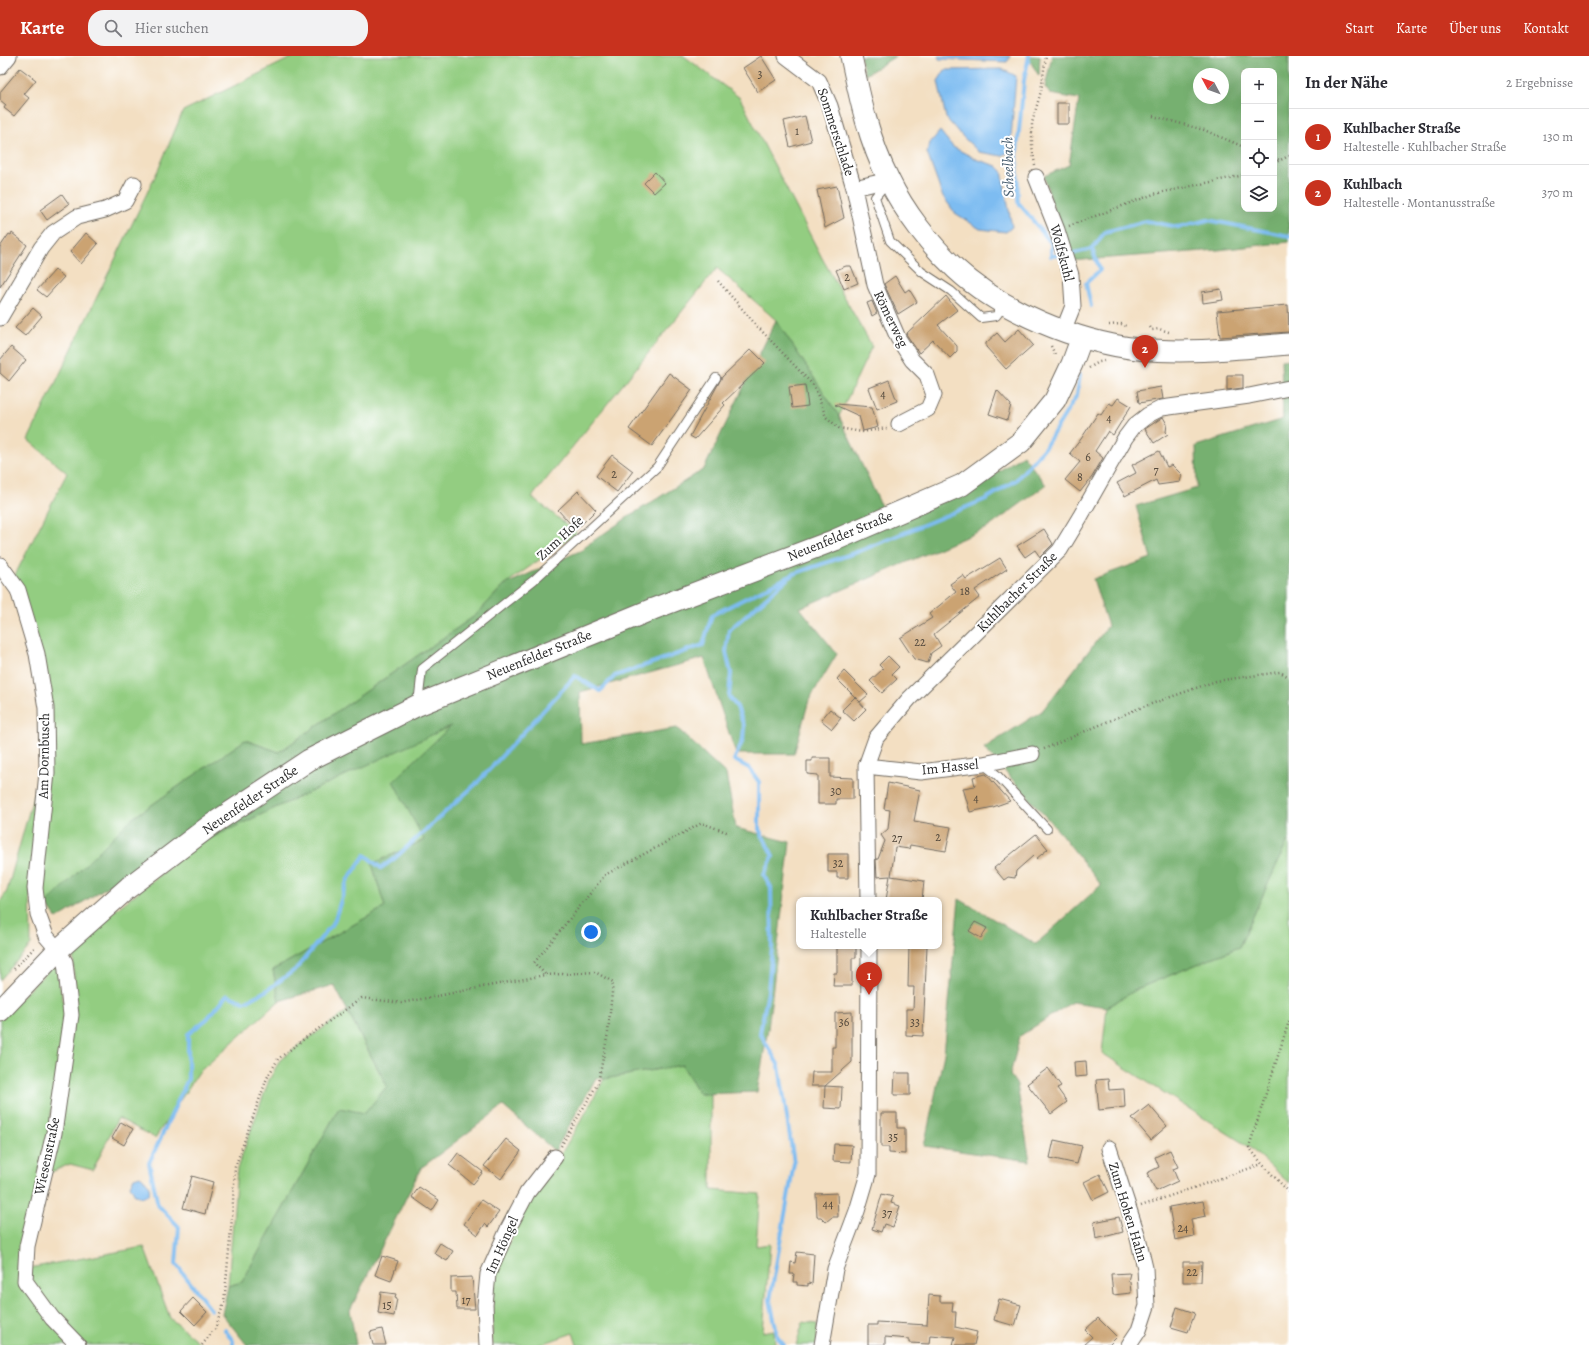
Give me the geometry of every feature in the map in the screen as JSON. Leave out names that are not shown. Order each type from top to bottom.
[{"type":"main road","points":[[851,56],[861,108],[874,145],[889,180],[911,216],[933,244],[951,264],[982,290],[1005,304],[1073,334],[1139,349],[1212,351],[1289,344]]},
{"type":"main road","name":"Neuenfelder Straße","points":[[0,1011],[58,950],[128,887],[211,825],[309,760],[418,705],[653,609],[835,540],[962,485],[1021,442],[1055,400],[1072,364],[1073,334]]},
{"type":"street","points":[[0,67],[9,56]]},
{"type":"street","name":"Sommerschlade","points":[[786,56],[819,81],[830,106],[854,188],[889,180]]},
{"type":"street","name":"Wolfskuhl","points":[[1036,177],[1057,230],[1071,275],[1073,334]]},
{"type":"street","points":[[0,318],[41,248],[53,233],[78,216],[106,210],[125,201],[134,184]]},
{"type":"street","name":"Römerweg","points":[[854,188],[875,285],[898,338],[912,360],[927,375],[934,395],[928,409],[899,424]]},
{"type":"street","name":"Kuhlbacher Straße","points":[[868,897],[866,766],[876,738],[909,699],[1060,550],[1125,438],[1134,426],[1148,415],[1162,408],[1249,396],[1289,388]]},
{"type":"street","name":"Am Dornbusch","points":[[0,565],[18,590],[37,654],[46,708],[47,773],[35,888],[38,914],[46,936],[58,950]]},
{"type":"street","name":"Im Hassel","points":[[866,766],[921,772],[983,764],[1032,754]]},
{"type":"street","points":[[822,1345],[834,1269],[857,1211],[868,1174],[869,949]]},
{"type":"street","name":"Wiesenstraße","points":[[58,950],[65,962],[71,1015],[54,1133],[27,1246],[25,1281],[52,1318],[78,1345]]},
{"type":"street","name":"Zum Hohen Hahn","points":[[1108,1148],[1138,1234],[1145,1268],[1147,1306],[1139,1330],[1130,1345]]},
{"type":"street","name":"Im Höngel","points":[[487,1345],[485,1305],[488,1274],[508,1229],[527,1193],[555,1157]]},
{"type":"lane","points":[[889,180],[875,197],[890,241],[922,272],[951,292],[981,318],[996,316],[1005,304]]},
{"type":"lane","name":"Zum Hofe","points":[[418,705],[422,669],[534,580],[657,467],[716,378]]},
{"type":"lane","points":[[983,764],[997,775],[1047,829]]},
{"type":"path","points":[[1036,177],[1032,146],[1032,123],[1041,91],[1046,56]]},
{"type":"path","points":[[1153,116],[1204,130],[1241,146]]},
{"type":"path","points":[[1277,162],[1289,156]]},
{"type":"path","points":[[1057,230],[1154,194],[1241,176]]},
{"type":"path","points":[[718,280],[757,326],[814,386],[826,417],[839,428],[862,432],[881,430],[899,424]]},
{"type":"path","points":[[1072,364],[1086,370],[1099,362],[1110,362]]},
{"type":"path","points":[[1032,754],[1137,710],[1216,681],[1280,672],[1289,678]]},
{"type":"path","points":[[545,975],[534,963],[605,875],[702,823],[729,833]]},
{"type":"path","points":[[202,1345],[215,1329],[224,1303],[235,1167],[267,1078],[278,1059],[304,1038],[362,998],[401,1003],[545,975],[595,972],[613,982],[608,1033],[598,1083],[555,1157]]},
{"type":"path","points":[[1289,1021],[1250,1147],[1262,1164],[1289,1192]]},
{"type":"path","points":[[1129,1210],[1262,1164]]},
{"type":"green space","points":[[295,56],[684,56],[740,98],[822,258],[872,346],[839,416],[776,320],[717,268],[532,497],[577,533],[504,585],[476,615],[279,752],[245,740],[130,820],[46,904],[40,888],[50,712],[14,577],[67,473],[28,440],[159,168],[183,111]]},
{"type":"green space","points":[[860,56],[896,56],[865,75]]},
{"type":"green space","points":[[1027,56],[1040,56],[1039,76]]},
{"type":"green space","points":[[1052,56],[1289,56],[1289,242],[1218,250],[1069,261],[1044,176],[1069,165],[1079,99],[1050,94],[1045,87]]},
{"type":"green space","points":[[776,320],[839,416],[879,501],[889,526],[978,485],[1023,455],[1046,485],[989,527],[800,608],[837,654],[809,700],[794,754],[736,754],[704,658],[580,692],[581,744],[677,728],[726,774],[736,828],[790,842],[768,1029],[757,1092],[700,1094],[682,1065],[604,1079],[596,1078],[555,1151],[503,1106],[421,1168],[350,1310],[356,1345],[247,1345],[222,1314],[228,1286],[242,1282],[339,1108],[365,1113],[387,1086],[334,985],[279,1001],[273,970],[385,907],[372,864],[424,840],[393,781],[451,726],[198,844],[184,837],[57,919],[46,904],[130,820],[245,740],[279,752],[476,615],[504,585],[582,550],[631,515],[704,469]]},
{"type":"green space","points":[[1289,359],[1289,838],[1239,947],[1139,988],[1107,1007],[1072,1002],[1020,1036],[1010,1075],[1017,1085],[1030,1161],[924,1146],[944,1054],[959,899],[1036,944],[1101,885],[1062,835],[984,748],[1042,711],[1108,626],[1093,579],[1151,558],[1136,506],[1197,488],[1196,446],[1283,419],[1281,360]]},
{"type":"green space","points":[[452,725],[424,840],[372,864],[385,907],[273,970],[279,1001],[199,1072],[155,1138],[118,1118],[93,1170],[70,1164],[47,1174],[75,1012],[73,944],[198,844]]},
{"type":"green space","points":[[41,775],[30,883],[31,945],[0,980],[0,902],[7,891],[35,790]]},
{"type":"green space","points":[[1289,838],[1289,1183],[1249,1147],[1102,1053],[1107,1007],[1139,988],[1239,947]]},
{"type":"green space","points":[[58,961],[59,984],[67,1016],[23,1281],[74,1345],[0,1345],[0,1018]]},
{"type":"green space","points":[[347,1011],[387,1086],[365,1114],[339,1108],[242,1282],[228,1286],[237,1169],[269,1080],[280,1060]]},
{"type":"green space","points":[[682,1065],[700,1094],[711,1094],[711,1190],[760,1194],[756,1246],[770,1244],[763,1332],[774,1330],[775,1345],[577,1345],[573,1333],[539,1345],[492,1345],[493,1279],[529,1199],[561,1154],[604,1079]]},
{"type":"green space","points":[[144,1247],[170,1318],[201,1344],[200,1345],[81,1345],[30,1280],[29,1268]]},
{"type":"green space","points":[[803,1322],[817,1324],[817,1345],[796,1345]]},
{"type":"water","points":[[938,56],[1010,56],[1007,62],[939,59]]},
{"type":"water","points":[[1002,69],[1016,76],[1010,151],[1002,156],[979,152],[946,118],[938,81],[945,70]]},
{"type":"water","points":[[940,131],[953,147],[978,160],[997,166],[1002,171],[1012,227],[1006,232],[980,229],[955,213],[942,195],[927,153],[930,143]]},
{"type":"water","points":[[140,1176],[149,1186],[149,1194],[142,1197],[135,1195],[130,1185],[134,1178]]},
{"type":"building","points":[[761,56],[776,80],[758,92],[743,68]]},
{"type":"building","points":[[20,68],[36,80],[24,94],[29,98],[14,116],[4,108],[6,105],[0,100],[0,92]]},
{"type":"building","points":[[1057,103],[1069,103],[1069,124],[1057,124]]},
{"type":"building","points":[[805,116],[811,141],[790,147],[784,121]]},
{"type":"building","points":[[655,172],[665,183],[654,193],[644,183]]},
{"type":"building","points":[[837,186],[844,218],[825,228],[817,190]]},
{"type":"building","points":[[62,194],[69,204],[47,220],[40,210]]},
{"type":"building","points":[[12,233],[27,245],[0,287],[0,247],[9,234],[11,235]]},
{"type":"building","points":[[86,233],[98,244],[81,264],[70,252]]},
{"type":"building","points":[[846,266],[851,266],[858,283],[844,289],[836,270]]},
{"type":"building","points":[[55,270],[64,277],[46,297],[37,290]]},
{"type":"building","points":[[895,276],[905,292],[909,289],[917,302],[898,314],[884,284]]},
{"type":"building","points":[[1221,289],[1223,300],[1203,303],[1202,292]]},
{"type":"building","points":[[946,296],[957,310],[938,325],[957,346],[957,351],[950,358],[933,340],[919,353],[906,334]]},
{"type":"building","points":[[872,301],[877,313],[872,316],[867,303]]},
{"type":"building","points":[[1288,305],[1289,332],[1220,337],[1217,311]]},
{"type":"building","points":[[33,308],[42,316],[25,336],[15,328]]},
{"type":"building","points":[[1019,329],[1033,345],[1006,369],[986,347],[986,343],[997,333],[1005,342]]},
{"type":"building","points":[[11,347],[26,360],[9,381],[0,373],[0,360]]},
{"type":"building","points":[[751,349],[765,363],[723,403],[725,405],[695,439],[690,436],[722,377]]},
{"type":"building","points":[[669,373],[692,390],[652,446],[629,429]]},
{"type":"building","points":[[1227,375],[1243,375],[1243,388],[1227,390]]},
{"type":"building","points":[[889,380],[897,401],[877,409],[869,388]]},
{"type":"building","points":[[805,385],[808,406],[792,408],[789,387]]},
{"type":"building","points":[[1161,387],[1163,399],[1139,403],[1137,391]]},
{"type":"building","points":[[997,390],[1011,405],[1007,420],[989,414]]},
{"type":"building","points":[[1118,398],[1131,406],[1113,435],[1108,431],[1095,451],[1103,458],[1092,477],[1080,492],[1065,480],[1080,462],[1070,453],[1098,413],[1101,415],[1109,403],[1113,405]]},
{"type":"building","points":[[835,405],[872,407],[878,427],[863,431],[859,416]]},
{"type":"building","points":[[1163,417],[1167,424],[1166,432],[1168,434],[1154,443],[1145,429]]},
{"type":"building","points":[[1159,451],[1167,467],[1172,465],[1182,475],[1180,482],[1158,485],[1156,480],[1125,496],[1117,483],[1136,473],[1132,465]]},
{"type":"building","points":[[612,455],[633,471],[617,492],[596,476]]},
{"type":"building","points":[[578,491],[596,510],[576,530],[558,510]]},
{"type":"building","points":[[1044,529],[1053,544],[1040,557],[1035,550],[1025,557],[1017,546]]},
{"type":"building","points":[[1000,558],[1007,569],[975,590],[980,597],[934,634],[941,646],[931,653],[928,663],[914,659],[900,638],[932,618],[929,614],[956,592],[950,584],[963,575],[966,579]]},
{"type":"building","points":[[888,656],[899,667],[892,674],[897,679],[882,693],[870,681],[883,669],[879,665]]},
{"type":"building","points":[[844,671],[868,695],[860,702],[837,679]]},
{"type":"building","points":[[855,697],[866,709],[854,721],[842,710]]},
{"type":"building","points":[[830,709],[841,718],[832,729],[821,720]]},
{"type":"building","points":[[812,758],[830,758],[830,777],[853,778],[853,799],[836,799],[836,804],[818,804],[818,775],[807,774],[807,761],[812,761]]},
{"type":"building","points":[[986,774],[1010,801],[993,807],[970,812],[963,788],[975,786],[973,777]]},
{"type":"building","points":[[888,783],[920,790],[914,821],[951,827],[946,851],[910,845],[909,849],[895,847],[891,876],[924,881],[922,897],[886,897],[890,876],[877,877],[876,859],[878,859],[885,841],[881,835],[888,829],[890,810],[884,809]]},
{"type":"building","points":[[1036,834],[1048,849],[1036,859],[1033,856],[1016,871],[1015,878],[1008,877],[1004,880],[994,868]]},
{"type":"building","points":[[828,854],[848,854],[848,878],[837,878],[837,872],[828,872]]},
{"type":"building","points":[[975,922],[987,928],[981,938],[969,931]]},
{"type":"building","points":[[837,949],[856,949],[856,958],[852,958],[852,986],[833,986],[834,973],[837,973]]},
{"type":"building","points":[[909,949],[927,949],[923,1036],[906,1035],[906,1009],[913,1009],[914,987],[908,987]]},
{"type":"building","points":[[852,1012],[852,1062],[825,1086],[811,1086],[812,1072],[832,1072],[832,1047],[835,1047],[835,1013]]},
{"type":"building","points":[[1086,1061],[1087,1076],[1075,1077],[1074,1062]]},
{"type":"building","points":[[1048,1068],[1061,1086],[1057,1088],[1067,1102],[1051,1114],[1027,1084]]},
{"type":"building","points":[[895,1073],[910,1073],[910,1095],[894,1095]]},
{"type":"building","points":[[1108,1079],[1109,1090],[1124,1089],[1125,1107],[1099,1110],[1096,1080]]},
{"type":"building","points":[[825,1086],[842,1087],[841,1109],[824,1108]]},
{"type":"building","points":[[1149,1105],[1167,1126],[1151,1140],[1132,1118]]},
{"type":"building","points":[[881,1113],[897,1113],[897,1128],[905,1128],[905,1154],[889,1153],[889,1147],[881,1147]]},
{"type":"building","points":[[121,1122],[133,1129],[124,1145],[112,1138]]},
{"type":"building","points":[[506,1139],[521,1151],[501,1179],[484,1166]]},
{"type":"building","points":[[1054,1140],[1082,1146],[1077,1164],[1050,1158]]},
{"type":"building","points":[[834,1144],[852,1145],[851,1162],[833,1161]]},
{"type":"building","points":[[1170,1150],[1178,1167],[1173,1169],[1178,1181],[1156,1191],[1147,1173],[1159,1167],[1155,1157]]},
{"type":"building","points":[[458,1153],[483,1172],[473,1184],[449,1165]]},
{"type":"building","points":[[1100,1174],[1109,1192],[1093,1200],[1084,1182]]},
{"type":"building","points":[[192,1176],[213,1182],[205,1214],[183,1208]]},
{"type":"building","points":[[419,1187],[439,1200],[432,1211],[412,1197]]},
{"type":"building","points":[[837,1193],[838,1217],[832,1217],[826,1222],[821,1217],[817,1217],[816,1194]]},
{"type":"building","points":[[882,1194],[893,1197],[891,1203],[900,1206],[893,1227],[884,1224],[881,1232],[872,1229]]},
{"type":"building","points":[[481,1200],[499,1212],[488,1227],[485,1224],[478,1235],[464,1224]]},
{"type":"building","points":[[1203,1201],[1206,1216],[1191,1219],[1194,1236],[1175,1240],[1169,1207]]},
{"type":"building","points":[[1119,1217],[1123,1232],[1096,1239],[1094,1222]]},
{"type":"building","points":[[440,1243],[453,1251],[447,1261],[434,1253]]},
{"type":"building","points":[[797,1252],[814,1254],[812,1284],[808,1283],[808,1286],[797,1285],[797,1282],[793,1282],[794,1274],[790,1274],[791,1262],[795,1263]]},
{"type":"building","points":[[382,1256],[398,1261],[391,1281],[375,1275]]},
{"type":"building","points":[[1183,1262],[1202,1262],[1201,1282],[1183,1282]]},
{"type":"building","points":[[1130,1273],[1128,1281],[1130,1282],[1131,1293],[1113,1295],[1111,1274]]},
{"type":"building","points":[[472,1277],[475,1309],[457,1309],[456,1292],[451,1292],[451,1278]]},
{"type":"building","points":[[381,1292],[396,1294],[395,1297],[397,1298],[394,1316],[378,1313]]},
{"type":"building","points":[[929,1295],[940,1296],[940,1302],[953,1302],[952,1312],[956,1312],[955,1327],[977,1332],[974,1345],[953,1345],[955,1337],[930,1335],[929,1344],[909,1343],[909,1339],[885,1337],[885,1345],[868,1345],[868,1325],[877,1325],[877,1322],[927,1325]]},
{"type":"building","points":[[193,1298],[207,1312],[195,1325],[181,1311]]},
{"type":"building","points":[[999,1299],[1021,1305],[1015,1326],[994,1320]]},
{"type":"building","points":[[1177,1307],[1195,1313],[1188,1332],[1171,1327]]},
{"type":"building","points":[[1098,1318],[1117,1337],[1109,1345],[1083,1345],[1092,1337],[1085,1330]]},
{"type":"building","points":[[382,1329],[386,1345],[373,1345],[370,1332]]},
{"type":"waterway","name":"Scheelbach","points":[[1029,56],[1024,80],[1017,151],[1018,202],[1051,243],[1051,256],[1070,254],[1092,249],[1105,232],[1146,221],[1178,227],[1208,220],[1289,236]]},
{"type":"waterway","points":[[1091,306],[1086,283],[1100,270],[1092,249]]},
{"type":"waterway","points":[[784,1345],[778,1338],[770,1300],[794,1163],[779,1066],[760,1033],[768,992],[772,947],[771,887],[764,875],[773,856],[759,829],[759,782],[749,768],[734,760],[743,740],[744,726],[737,707],[729,697],[731,673],[726,652],[729,630],[793,574],[860,551],[986,499],[1016,480],[1045,447],[1077,395],[1080,375]]},
{"type":"waterway","points":[[211,1310],[176,1264],[179,1227],[158,1205],[149,1163],[188,1079],[188,1034],[207,1019],[227,995],[244,1002],[266,991],[296,969],[334,922],[347,881],[365,855],[381,868],[395,858],[477,783],[575,676],[600,691],[615,676],[703,645],[712,615],[788,577]]},
{"type":"waterway","points":[[225,1330],[233,1341],[233,1345]]},
{"type":"place","name":"Kuhlbach","points":[[1145,368]]},
{"type":"place","name":"Kuhlbacher Straße","points":[[869,995]]}]
